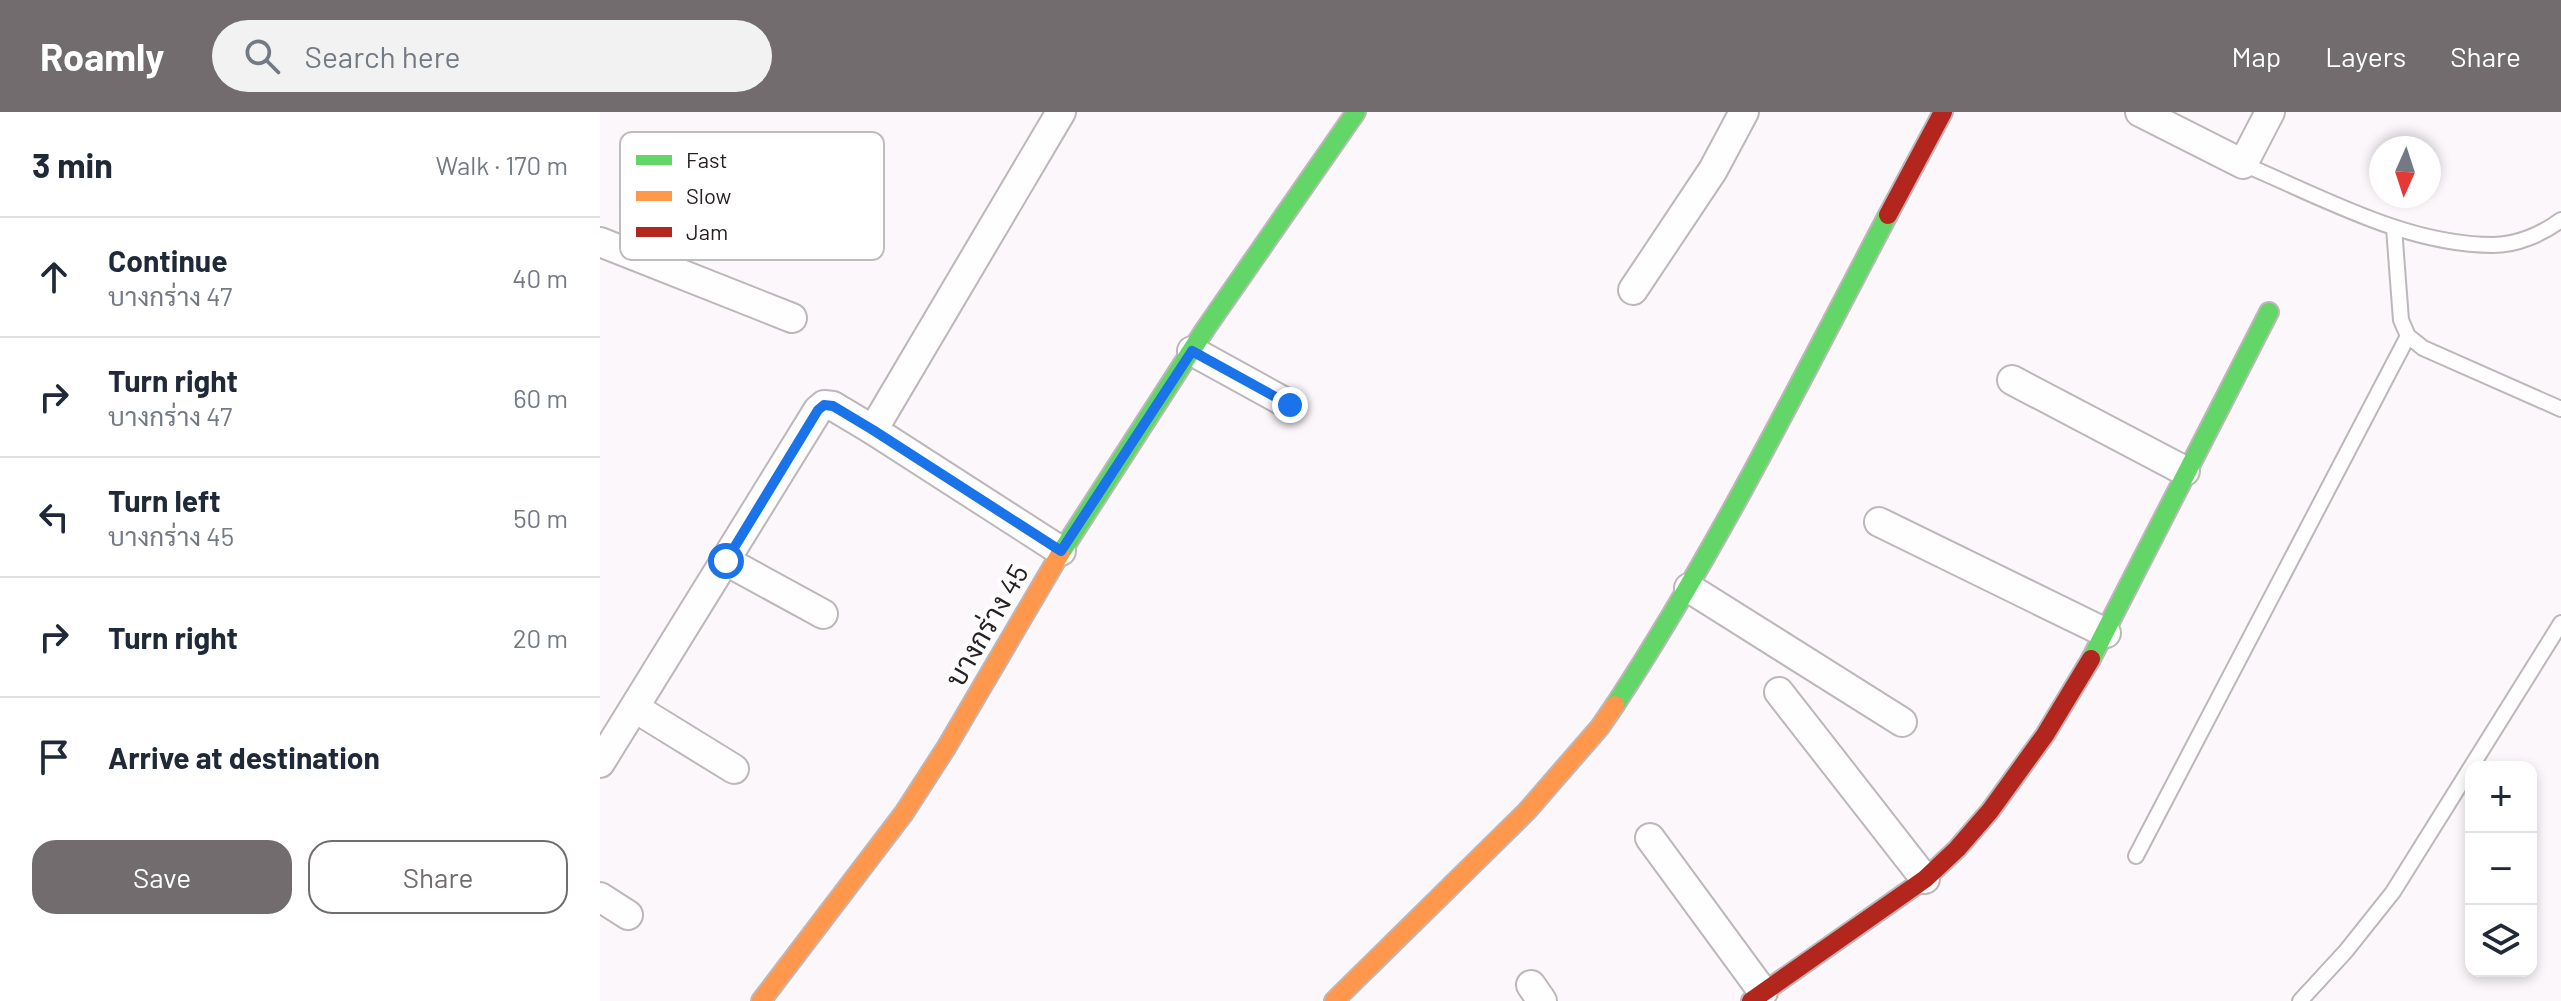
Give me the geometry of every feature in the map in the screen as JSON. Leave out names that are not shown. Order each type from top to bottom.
[{"type":"street","points":[[873,430],[1061,112]]},
{"type":"street","name":"บางกร่าง 45","points":[[761,1001],[905,812],[988,679],[1061,551],[1241,275],[1356,112]]},
{"type":"street","points":[[1633,290],[1713,170],[1744,112]]},
{"type":"street","points":[[1334,1001],[1527,811],[1600,727],[1689,588],[1943,112]]},
{"type":"street","points":[[2140,112],[2243,164],[2270,112]]},
{"type":"street","points":[[600,242],[620,250]]},
{"type":"street","points":[[645,260],[792,318]]},
{"type":"street","points":[[1650,838],[1757,996],[1925,879],[1957,849],[1990,811],[2045,735],[2106,633],[2185,471],[2269,312]]},
{"type":"street","points":[[1192,351],[1290,405]]},
{"type":"street","points":[[2012,380],[2185,471]]},
{"type":"street","points":[[600,763],[818,410],[824,405],[833,406],[873,430],[1061,551]]},
{"type":"street","points":[[1879,522],[2106,633]]},
{"type":"street","points":[[726,561],[823,614]]},
{"type":"street","points":[[1689,588],[1902,722]]},
{"type":"street","points":[[1779,692],[1925,879]]},
{"type":"street","points":[[635,708],[734,769]]},
{"type":"street","points":[[600,897],[628,915]]},
{"type":"lane","points":[[2243,164],[2394,228],[2456,242],[2496,245],[2528,239],[2561,220]]},
{"type":"lane","points":[[2394,228],[2401,320],[2408,336],[2423,348],[2561,409]]},
{"type":"lane","points":[[2136,856],[2408,336]]},
{"type":"lane","points":[[2300,1001],[2346,951],[2393,892],[2561,623]]},
{"type":"traffic: fast","points":[[1060,554],[1206,328],[1356,112]]},
{"type":"traffic: fast","points":[[1615,705],[1724,524],[1888,215]]},
{"type":"traffic: fast","points":[[2091,659],[2269,312]]},
{"type":"traffic: slow","points":[[761,1001],[904,813],[946,748],[1060,554]]},
{"type":"traffic: slow","points":[[1334,1001],[1527,811],[1600,727],[1615,705]]},
{"type":"traffic: jam","points":[[1888,215],[1943,112]]},
{"type":"traffic: jam","points":[[1751,1001],[1925,879],[1957,849],[1990,811],[2045,735],[2091,659]]},
{"type":"route","points":[[726,561],[818,410],[824,405],[833,406],[873,430],[1061,551],[1192,351],[1290,405]]}]
